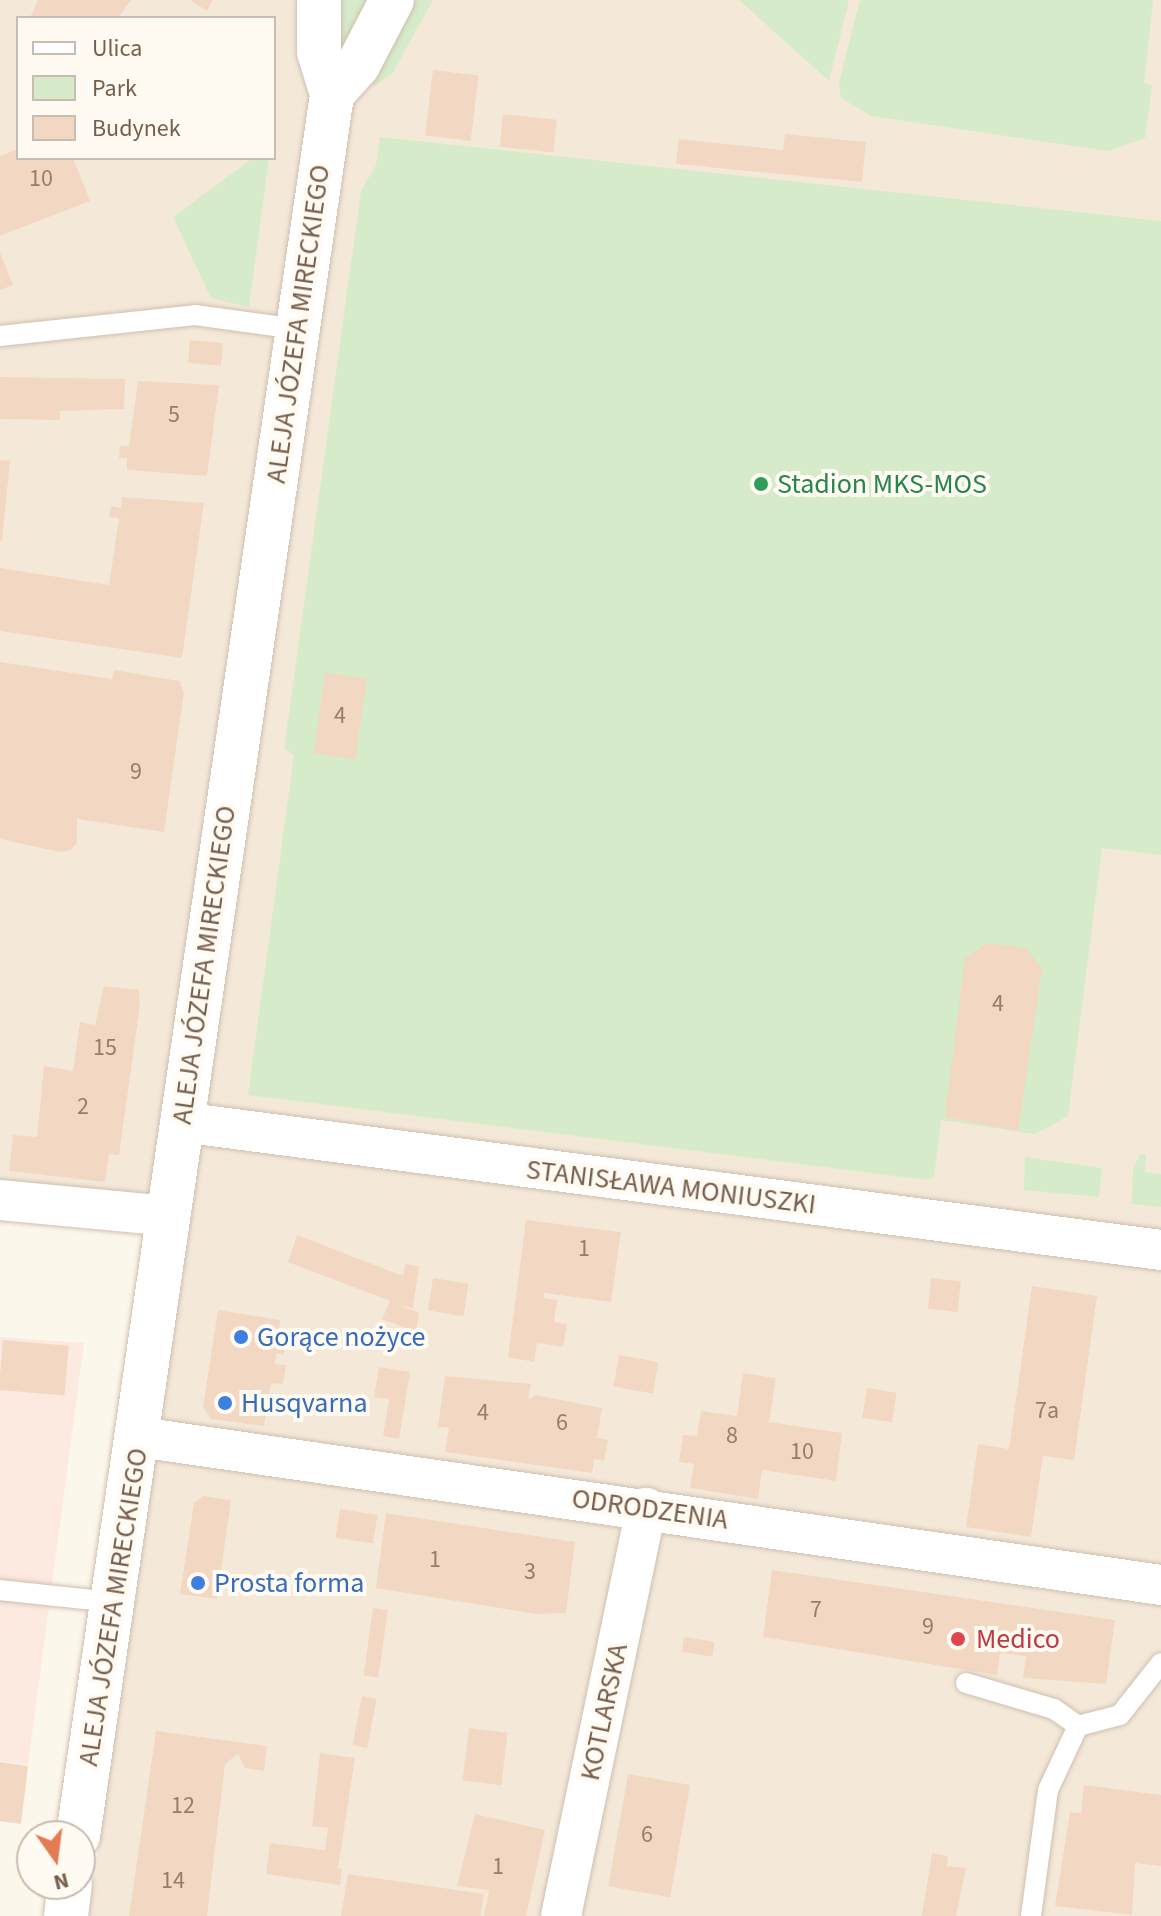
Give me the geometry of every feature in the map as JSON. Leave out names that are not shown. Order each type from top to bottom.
[{"type":"street","name":"ALEJA JÓZEFA MIRECKIEGO","points":[[80,1820],[139,1437],[181,1122],[332,94],[319,52],[319,0]]},
{"type":"street","points":[[332,94],[358,65],[392,0]]},
{"type":"street","name":"STANISŁAWA MONIUSZKI","points":[[181,1122],[1161,1250]]},
{"type":"street","points":[[0,1200],[169,1216]]},
{"type":"street","name":"ODRODZENIA","points":[[139,1437],[1161,1585]]},
{"type":"street","name":"KOTLARSKA","points":[[561,1916],[646,1508]]},
{"type":"lane","points":[[0,336],[195,315],[297,329]]},
{"type":"lane","points":[[0,1590],[112,1602]]},
{"type":"lane","points":[[966,1683],[1054,1709],[1078,1726],[1120,1715],[1161,1663]]},
{"type":"lane","points":[[1031,1916],[1048,1790],[1078,1726]]},
{"type":"shaded area","points":[[0,0],[1161,0],[1161,1916],[88,1916],[90,1900],[96,1900],[96,1861],[191,1205],[0,1186]]},
{"type":"shaded area","points":[[0,1337],[84,1343],[28,1765],[0,1761]]},
{"type":"green space","points":[[338,0],[372,0],[341,56]]},
{"type":"green space","points":[[416,0],[433,0],[392,74],[371,88]]},
{"type":"green space","points":[[739,0],[849,0],[829,81]]},
{"type":"green space","points":[[860,0],[1153,0],[1144,83],[1152,85],[1145,138],[1108,151],[871,116],[841,98],[839,83]]},
{"type":"green space","points":[[380,137],[1161,221],[1161,855],[1102,848],[1068,1116],[1035,1134],[941,1120],[934,1177],[927,1180],[248,1095],[294,755],[284,749],[361,191],[376,165]]},
{"type":"green space","points":[[250,160],[269,160],[249,307],[211,298],[173,217]]},
{"type":"green space","points":[[1140,1154],[1146,1154],[1145,1172],[1161,1174],[1161,1207],[1132,1204],[1133,1169]]},
{"type":"green space","points":[[1025,1157],[1102,1168],[1099,1197],[1024,1190]]},
{"type":"building","points":[[38,0],[131,0],[119,16],[31,16]]},
{"type":"building","points":[[190,0],[213,0],[207,11]]},
{"type":"building","points":[[433,70],[479,76],[471,141],[425,136]]},
{"type":"building","points":[[503,114],[557,120],[553,152],[500,147]]},
{"type":"building","points":[[785,134],[866,142],[862,182],[676,164],[679,139],[783,150]]},
{"type":"building","points":[[16,150],[16,160],[74,160],[90,201],[0,236],[0,156]]},
{"type":"building","points":[[0,252],[13,285],[0,290]]},
{"type":"building","points":[[190,340],[223,343],[221,366],[188,363]]},
{"type":"building","points":[[0,377],[125,379],[124,409],[60,411],[60,420],[0,419]]},
{"type":"building","points":[[138,381],[219,385],[207,476],[127,470],[127,458],[119,458],[120,446],[129,446]]},
{"type":"building","points":[[0,460],[10,461],[2,541],[0,541]]},
{"type":"building","points":[[122,497],[204,503],[182,658],[0,631],[0,568],[109,585],[119,518],[109,517],[111,506],[121,508]]},
{"type":"building","points":[[0,662],[112,679],[114,670],[179,681],[184,692],[164,832],[77,819],[77,843],[71,850],[60,852],[0,839]]},
{"type":"building","points":[[325,673],[367,679],[355,759],[314,753]]},
{"type":"building","points":[[986,943],[1026,948],[1042,969],[1018,1131],[945,1117],[965,959]]},
{"type":"building","points":[[104,986],[139,990],[140,1005],[119,1155],[109,1154],[105,1182],[9,1171],[13,1135],[37,1137],[44,1066],[73,1071],[80,1022],[95,1025]]},
{"type":"building","points":[[526,1220],[621,1232],[611,1302],[544,1293],[544,1298],[557,1300],[554,1322],[567,1324],[563,1347],[537,1343],[534,1362],[508,1357]]},
{"type":"building","points":[[297,1235],[403,1276],[405,1264],[419,1266],[413,1308],[399,1305],[419,1313],[416,1332],[382,1319],[390,1301],[288,1262]]},
{"type":"building","points":[[433,1278],[469,1284],[463,1316],[428,1311]]},
{"type":"building","points":[[931,1278],[961,1281],[958,1312],[928,1309]]},
{"type":"building","points":[[1032,1286],[1097,1296],[1074,1460],[1043,1456],[1031,1537],[966,1527],[978,1444],[1009,1449]]},
{"type":"building","points":[[218,1310],[280,1320],[277,1345],[285,1347],[284,1355],[277,1353],[275,1364],[286,1365],[283,1384],[271,1383],[264,1426],[211,1419],[203,1407]]},
{"type":"building","points":[[3,1340],[69,1346],[64,1396],[0,1390]]},
{"type":"building","points":[[619,1355],[658,1362],[653,1393],[613,1387]]},
{"type":"building","points":[[379,1367],[410,1372],[399,1439],[383,1436],[389,1399],[374,1397]]},
{"type":"building","points":[[743,1373],[776,1378],[769,1422],[842,1433],[836,1481],[762,1470],[758,1499],[690,1488],[694,1464],[679,1462],[683,1435],[697,1436],[701,1411],[737,1416]]},
{"type":"building","points":[[445,1376],[531,1384],[528,1400],[535,1395],[602,1408],[597,1438],[608,1440],[604,1461],[594,1459],[592,1473],[445,1452],[449,1428],[438,1427]]},
{"type":"building","points":[[867,1388],[897,1393],[892,1422],[862,1418]]},
{"type":"building","points":[[203,1496],[231,1500],[217,1599],[180,1594],[194,1503]]},
{"type":"building","points":[[340,1509],[378,1515],[373,1544],[335,1538]]},
{"type":"building","points":[[386,1513],[575,1542],[566,1613],[537,1614],[376,1588]]},
{"type":"building","points":[[772,1570],[1115,1620],[1106,1684],[1023,1678],[1026,1656],[1000,1653],[997,1675],[763,1637]]},
{"type":"building","points":[[373,1608],[388,1610],[378,1677],[364,1675]]},
{"type":"building","points":[[684,1637],[715,1642],[712,1657],[682,1652]]},
{"type":"building","points":[[362,1696],[377,1699],[367,1748],[352,1745]]},
{"type":"building","points":[[469,1728],[508,1733],[501,1785],[463,1781]]},
{"type":"building","points":[[156,1731],[267,1746],[264,1771],[245,1768],[238,1754],[225,1764],[207,1916],[129,1916]]},
{"type":"building","points":[[320,1753],[355,1758],[338,1868],[342,1869],[340,1885],[266,1874],[270,1843],[325,1850],[328,1828],[312,1826]]},
{"type":"building","points":[[0,1762],[28,1766],[21,1820],[16,1820],[16,1823],[0,1821]]},
{"type":"building","points":[[628,1774],[690,1785],[670,1897],[608,1886]]},
{"type":"building","points":[[1084,1785],[1161,1795],[1161,1866],[1135,1863],[1132,1915],[1055,1906],[1070,1812],[1081,1813]]},
{"type":"building","points":[[475,1814],[545,1830],[526,1916],[484,1916],[489,1890],[457,1886]]},
{"type":"building","points":[[932,1853],[948,1856],[947,1866],[966,1868],[956,1916],[922,1916]]},
{"type":"building","points":[[348,1874],[484,1894],[480,1916],[341,1916]]},
{"type":"place","name":"Stadion MKS-MOS","points":[[761,484]]},
{"type":"place","name":"Gorące nożyce","points":[[241,1337]]},
{"type":"place","name":"Husqvarna","points":[[225,1403]]},
{"type":"place","name":"Prosta forma","points":[[198,1583]]},
{"type":"place","name":"Medico","points":[[958,1639]]}]
